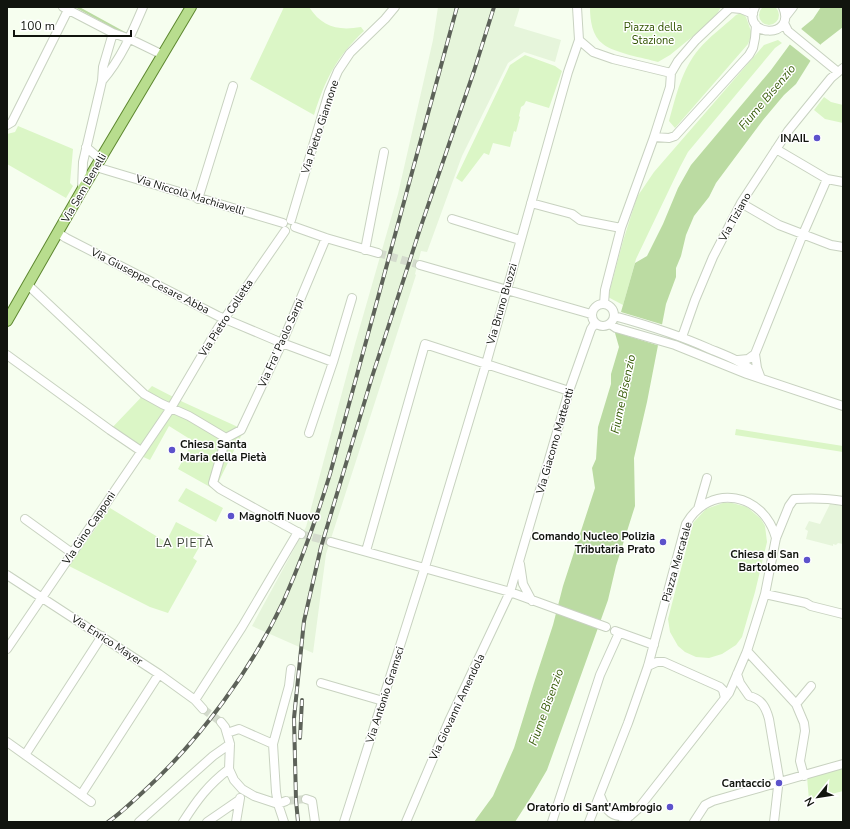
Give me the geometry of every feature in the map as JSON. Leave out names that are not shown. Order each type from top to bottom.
[{"type":"main road","name":"Via Sem Benelli","points":[[7,321],[82,190],[191,7]]},
{"type":"street","points":[[102,81],[111,70],[130,39],[143,7]]},
{"type":"street","name":"Via Pietro Giannone","points":[[288,225],[329,92],[338,71],[350,53],[385,20],[395,7]]},
{"type":"street","points":[[577,7],[579,40],[594,52],[607,57],[671,73]]},
{"type":"street","points":[[783,7],[782,23],[788,31],[829,65],[840,70]]},
{"type":"street","points":[[756,25],[768,32],[782,23],[794,7]]},
{"type":"street","points":[[7,125],[12,122],[66,8],[113,33],[130,39],[163,55]]},
{"type":"street","points":[[604,304],[605,290],[621,228],[654,137],[670,87],[671,73],[678,61],[696,40],[731,8],[754,11],[756,38],[753,48],[742,63],[675,136],[669,138],[654,137]]},
{"type":"street","points":[[82,190],[82,162],[102,81],[103,67],[113,33]]},
{"type":"street","name":"Via Bruno Buozzi","points":[[425,567],[486,364],[520,240],[579,40]]},
{"type":"street","points":[[812,50],[834,63],[843,64]]},
{"type":"street","name":"Via Tiziano","points":[[682,337],[695,300],[713,257],[741,203],[788,131],[831,78],[840,70]]},
{"type":"street","points":[[198,199],[233,86]]},
{"type":"street","points":[[86,147],[98,164]]},
{"type":"street","points":[[776,149],[827,179],[843,182]]},
{"type":"street","points":[[365,250],[384,152]]},
{"type":"street","name":"Via Niccolò Machiavelli","points":[[98,164],[198,199],[378,253]]},
{"type":"street","points":[[760,377],[755,354],[803,234],[827,179]]},
{"type":"street","points":[[531,203],[572,214],[580,220],[621,228]]},
{"type":"street","points":[[741,203],[779,225],[831,245],[843,247]]},
{"type":"street","points":[[452,219],[520,240]]},
{"type":"street","name":"Via Pietro Colletta","points":[[171,408],[225,318],[288,225]]},
{"type":"street","name":"Via Giuseppe Cesare Abba","points":[[58,233],[225,318],[282,343],[333,362]]},
{"type":"street","name":"Via Fra' Paolo Sarpi","points":[[226,438],[241,430],[282,343],[326,238]]},
{"type":"street","points":[[420,265],[591,314]]},
{"type":"street","points":[[28,285],[144,394],[226,438],[213,483],[220,489],[300,533],[195,700]]},
{"type":"street","points":[[309,433],[333,362],[352,298]]},
{"type":"street","points":[[760,377],[738,360],[682,337],[617,316],[608,304],[597,305],[594,307],[591,314],[595,323],[601,326],[613,326],[692,351],[747,374],[760,377],[843,406]]},
{"type":"street","points":[[613,326],[617,316]]},
{"type":"street","name":"Via Giacomo Matteotti","points":[[510,592],[569,391],[591,329],[595,323]]},
{"type":"street","points":[[366,551],[425,344],[569,391]]},
{"type":"street","points":[[738,360],[748,359],[755,354]]},
{"type":"street","points":[[7,355],[141,451]]},
{"type":"street","name":"Via Gino Capponi","points":[[7,649],[171,408]]},
{"type":"street","points":[[698,509],[707,478]]},
{"type":"street","name":"Piazza Mercatale","points":[[589,822],[634,708],[648,666],[686,524],[691,515],[713,500],[730,497],[750,503],[763,513],[770,522],[776,538]]},
{"type":"street","points":[[623,822],[631,816],[729,693],[747,651],[768,594],[776,538],[789,506],[794,500],[811,498],[843,501]]},
{"type":"street","points":[[25,519],[72,553]]},
{"type":"street","points":[[331,542],[425,567],[510,592],[606,627]]},
{"type":"street","name":"Via Giacomo Matteotti","points":[[520,561],[523,584],[532,601]]},
{"type":"street","name":"Via Antonio Gramsci","points":[[344,822],[425,567]]},
{"type":"street","name":"Via Enrico Mayer","points":[[7,574],[159,674],[195,700],[203,709]]},
{"type":"street","name":"Via Giovanni Amendola","points":[[406,822],[449,721],[510,592]]},
{"type":"street","points":[[768,594],[843,614]]},
{"type":"street","points":[[552,822],[600,675],[617,632],[654,645]]},
{"type":"street","points":[[25,755],[102,636]]},
{"type":"street","points":[[747,651],[796,704],[804,723],[805,731],[800,761],[804,776]]},
{"type":"street","points":[[648,666],[657,662],[664,662],[720,687],[723,690],[725,698]]},
{"type":"street","points":[[284,822],[282,803],[276,792],[274,744],[289,686],[291,669]]},
{"type":"street","points":[[81,795],[159,674]]},
{"type":"street","points":[[736,674],[740,683],[750,696],[757,697],[760,700],[770,720],[779,778],[774,822]]},
{"type":"street","points":[[322,683],[383,702]]},
{"type":"street","points":[[796,704],[811,686]]},
{"type":"street","points":[[221,722],[225,727],[230,744],[230,769],[234,780],[242,789],[254,796],[282,803]]},
{"type":"street","points":[[227,733],[239,729],[274,744]]},
{"type":"street","points":[[7,742],[91,802]]},
{"type":"street","points":[[139,822],[213,756],[230,744]]},
{"type":"street","points":[[694,822],[706,805],[713,801],[843,764]]},
{"type":"street","points":[[183,822],[196,800],[215,780],[230,769]]},
{"type":"street","points":[[236,822],[242,789]]},
{"type":"street","points":[[600,795],[606,809],[614,815],[621,817],[631,816]]},
{"type":"street","points":[[207,822],[239,800]]},
{"type":"street","points":[[306,800],[312,801],[315,822]]},
{"type":"shaded area","points":[[438,7],[520,7],[514,26],[561,40],[555,62],[524,52],[508,63],[462,156],[427,252],[421,251],[416,275],[326,554],[313,653],[252,626],[306,527],[355,344],[398,194],[433,40]]},
{"type":"shaded area","points":[[830,504],[843,506],[843,544],[833,544],[833,546],[806,539],[808,531],[805,529],[809,521],[820,524]]},
{"type":"green space","points":[[769,5],[776,8],[779,15],[776,22],[769,25],[762,22],[759,15],[762,8]]},
{"type":"green space","points":[[284,7],[309,7],[319,19],[331,26],[338,28],[361,27],[364,31],[346,50],[327,80],[314,115],[250,79]]},
{"type":"green space","name":"Piazza della Stazione","points":[[590,7],[721,7],[714,19],[670,55],[658,62],[622,53],[599,41],[596,37],[591,22]]},
{"type":"green space","points":[[741,13],[746,17],[752,34],[748,44],[675,128],[669,121],[680,83],[688,65],[707,40],[736,15]]},
{"type":"green space","points":[[778,40],[782,43],[775,48],[688,152],[636,259],[623,305],[608,297],[637,197],[654,172],[764,45]]},
{"type":"green space","points":[[525,55],[555,66],[562,71],[549,108],[526,101],[521,107],[516,132],[514,131],[510,147],[493,143],[489,155],[484,153],[462,182],[456,178],[510,65]]},
{"type":"green space","points":[[824,97],[831,102],[843,105],[843,123],[825,119],[814,110]]},
{"type":"green space","points":[[18,126],[73,149],[70,183],[73,186],[66,198],[7,164],[7,134],[15,132]]},
{"type":"green space","points":[[152,386],[238,427],[241,430],[242,434],[218,483],[219,492],[178,469],[193,441],[169,426],[150,460],[139,455],[107,433]]},
{"type":"green space","points":[[736,429],[843,446],[843,452],[735,435]]},
{"type":"green space","points":[[186,488],[223,508],[216,522],[178,501]]},
{"type":"green space","points":[[723,503],[732,503],[747,507],[761,519],[765,526],[767,542],[742,637],[736,645],[722,654],[709,658],[696,657],[685,652],[678,646],[670,632],[668,619],[693,523],[706,509]]},
{"type":"green space","points":[[110,508],[166,542],[176,522],[205,537],[193,558],[197,561],[168,613],[150,607],[69,566]]},
{"type":"green space","points":[[843,767],[843,791],[809,800],[807,777]]},
{"type":"water","name":"Fiume Bisenzio","points":[[821,7],[843,7],[843,27],[821,44],[796,84],[784,95],[763,120],[716,183],[709,197],[694,216],[686,235],[681,256],[676,268],[676,277],[666,304],[647,402],[634,458],[635,506],[616,566],[608,600],[547,770],[515,822],[474,822],[493,796],[514,748],[553,625],[563,586],[595,488],[592,468],[596,459],[598,427],[611,384],[611,374],[619,347],[615,333],[635,263],[647,256],[663,224],[678,188],[691,165],[771,70],[802,28],[813,19]]},
{"type":"pier","points":[[800,28],[822,46],[812,62],[788,43]]},
{"type":"pier","points":[[621,312],[664,325],[660,346],[615,332]]},
{"type":"waterway","points":[[77,7],[128,35]]},
{"type":"tunnel","points":[[378,253],[420,265]]},
{"type":"tunnel","points":[[301,534],[331,542]]},
{"type":"tunnel","points":[[203,709],[221,722]]},
{"type":"tunnel","points":[[286,801],[306,799]]},
{"type":"railway","points":[[108,822],[164,772],[204,727],[240,678],[256,652],[271,626],[291,585],[309,538],[330,474],[457,7]]},
{"type":"railway","points":[[298,822],[294,718],[304,621],[321,547],[372,377],[494,7]]},
{"type":"railway","points":[[300,738],[302,700]]},
{"type":"place","name":"INAIL","points":[[817,138]]},
{"type":"place","name":"Chiesa Santa Maria della Pietà","points":[[172,450]]},
{"type":"place","name":"Magnolfi Nuovo","points":[[231,516]]},
{"type":"place","name":"Comando Nucleo Polizia Tributaria Prato","points":[[663,542]]},
{"type":"place","name":"Chiesa di San Bartolomeo","points":[[807,560]]},
{"type":"place","name":"Cantaccio","points":[[779,783]]},
{"type":"place","name":"Oratorio di Sant'Ambrogio","points":[[670,807]]},
{"type":"district","name":"LA PIETÀ","points":[[185,543]]}]
